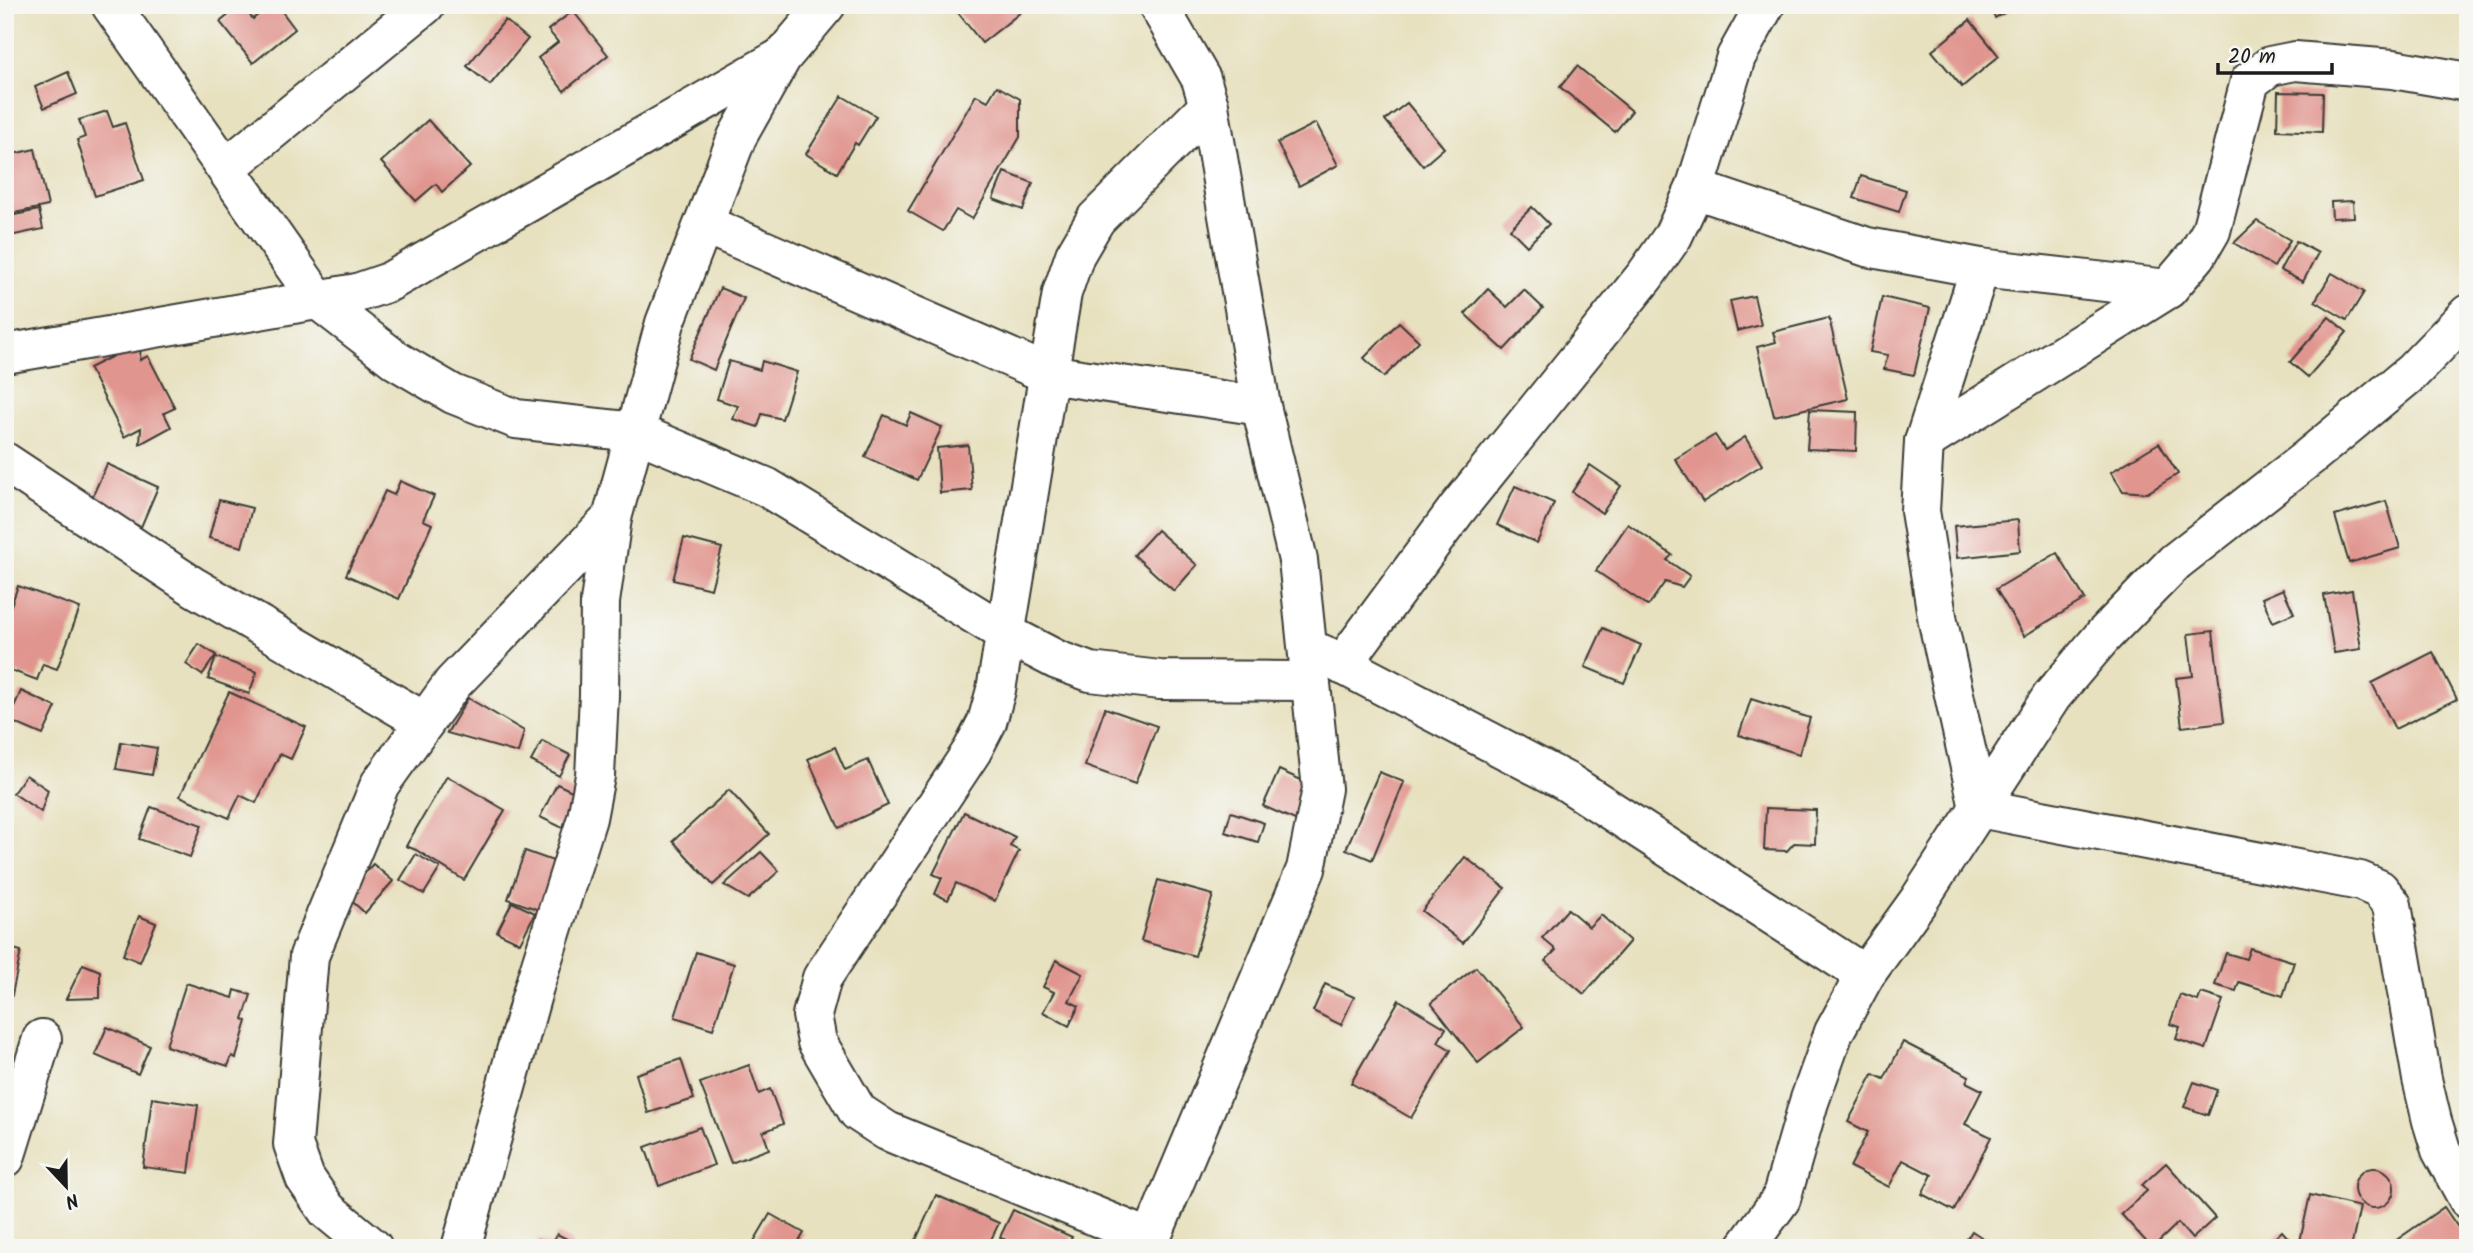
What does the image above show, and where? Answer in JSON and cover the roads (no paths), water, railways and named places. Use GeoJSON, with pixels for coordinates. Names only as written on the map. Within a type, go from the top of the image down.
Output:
{"type":"FeatureCollection","features":[{"type":"Feature","properties":{"kind":"street"},"geometry":{"type":"LineString","coordinates":[[111,5],[318,300],[397,361],[453,394],[516,419],[635,432],[766,486],[1005,633],[1057,660],[1090,672],[1160,680],[1319,664],[1567,782],[1865,975]]}},
{"type":"Feature","properties":{"kind":"street"},"geometry":{"type":"LineString","coordinates":[[226,168],[425,5]]}},
{"type":"Feature","properties":{"kind":"street"},"geometry":{"type":"LineString","coordinates":[[461,1248],[534,988],[592,796],[599,695],[600,602],[612,518],[665,323],[737,137],[782,57],[826,5]]}},
{"type":"Feature","properties":{"kind":"street"},"geometry":{"type":"LineString","coordinates":[[1158,5],[1201,79],[1209,106],[1261,406],[1298,560],[1319,664],[1322,789],[1306,869],[1149,1243],[887,1131],[858,1112],[817,1042],[813,1015],[822,978],[972,751],[987,722],[996,690],[1062,293],[1075,255],[1096,219],[1209,106]]}},
{"type":"Feature","properties":{"kind":"street"},"geometry":{"type":"LineString","coordinates":[[1319,664],[1458,509],[1645,276],[1673,236],[1695,189],[1736,57],[1758,9]]}},
{"type":"Feature","properties":{"kind":"street"},"geometry":{"type":"LineString","coordinates":[[5,354],[357,293],[389,282],[782,57]]}},
{"type":"Feature","properties":{"kind":"street"},"geometry":{"type":"LineString","coordinates":[[1924,442],[2168,289],[2197,255],[2211,231],[2250,81],[2270,66],[2295,61],[2393,69],[2468,82]]}},
{"type":"Feature","properties":{"kind":"street"},"geometry":{"type":"LineString","coordinates":[[1695,189],[1867,247],[1980,268],[2168,289]]}},
{"type":"Feature","properties":{"kind":"street"},"geometry":{"type":"LineString","coordinates":[[704,224],[1048,374],[1261,406]]}},
{"type":"Feature","properties":{"kind":"street"},"geometry":{"type":"LineString","coordinates":[[1979,808],[1938,622],[1920,510],[1924,442],[1980,268]]}},
{"type":"Feature","properties":{"kind":"street"},"geometry":{"type":"LineString","coordinates":[[1745,1248],[1781,1199],[1809,1102],[1834,1032],[1865,975],[1919,900],[2052,696],[2103,636],[2175,562],[2412,372],[2468,314]]}},
{"type":"Feature","properties":{"kind":"street"},"geometry":{"type":"LineString","coordinates":[[5,462],[194,587],[425,722]]}},
{"type":"Feature","properties":{"kind":"street"},"geometry":{"type":"LineString","coordinates":[[373,1248],[327,1210],[305,1178],[293,1144],[309,956],[380,785],[453,683],[612,518]]}},
{"type":"Feature","properties":{"kind":"street"},"geometry":{"type":"LineString","coordinates":[[1979,808],[2360,881],[2379,889],[2392,905],[2422,1079],[2432,1121],[2441,1150],[2468,1199]]}},
{"type":"Feature","properties":{"kind":"street"},"geometry":{"type":"LineString","coordinates":[[5,1158],[42,1039]]}}]}
